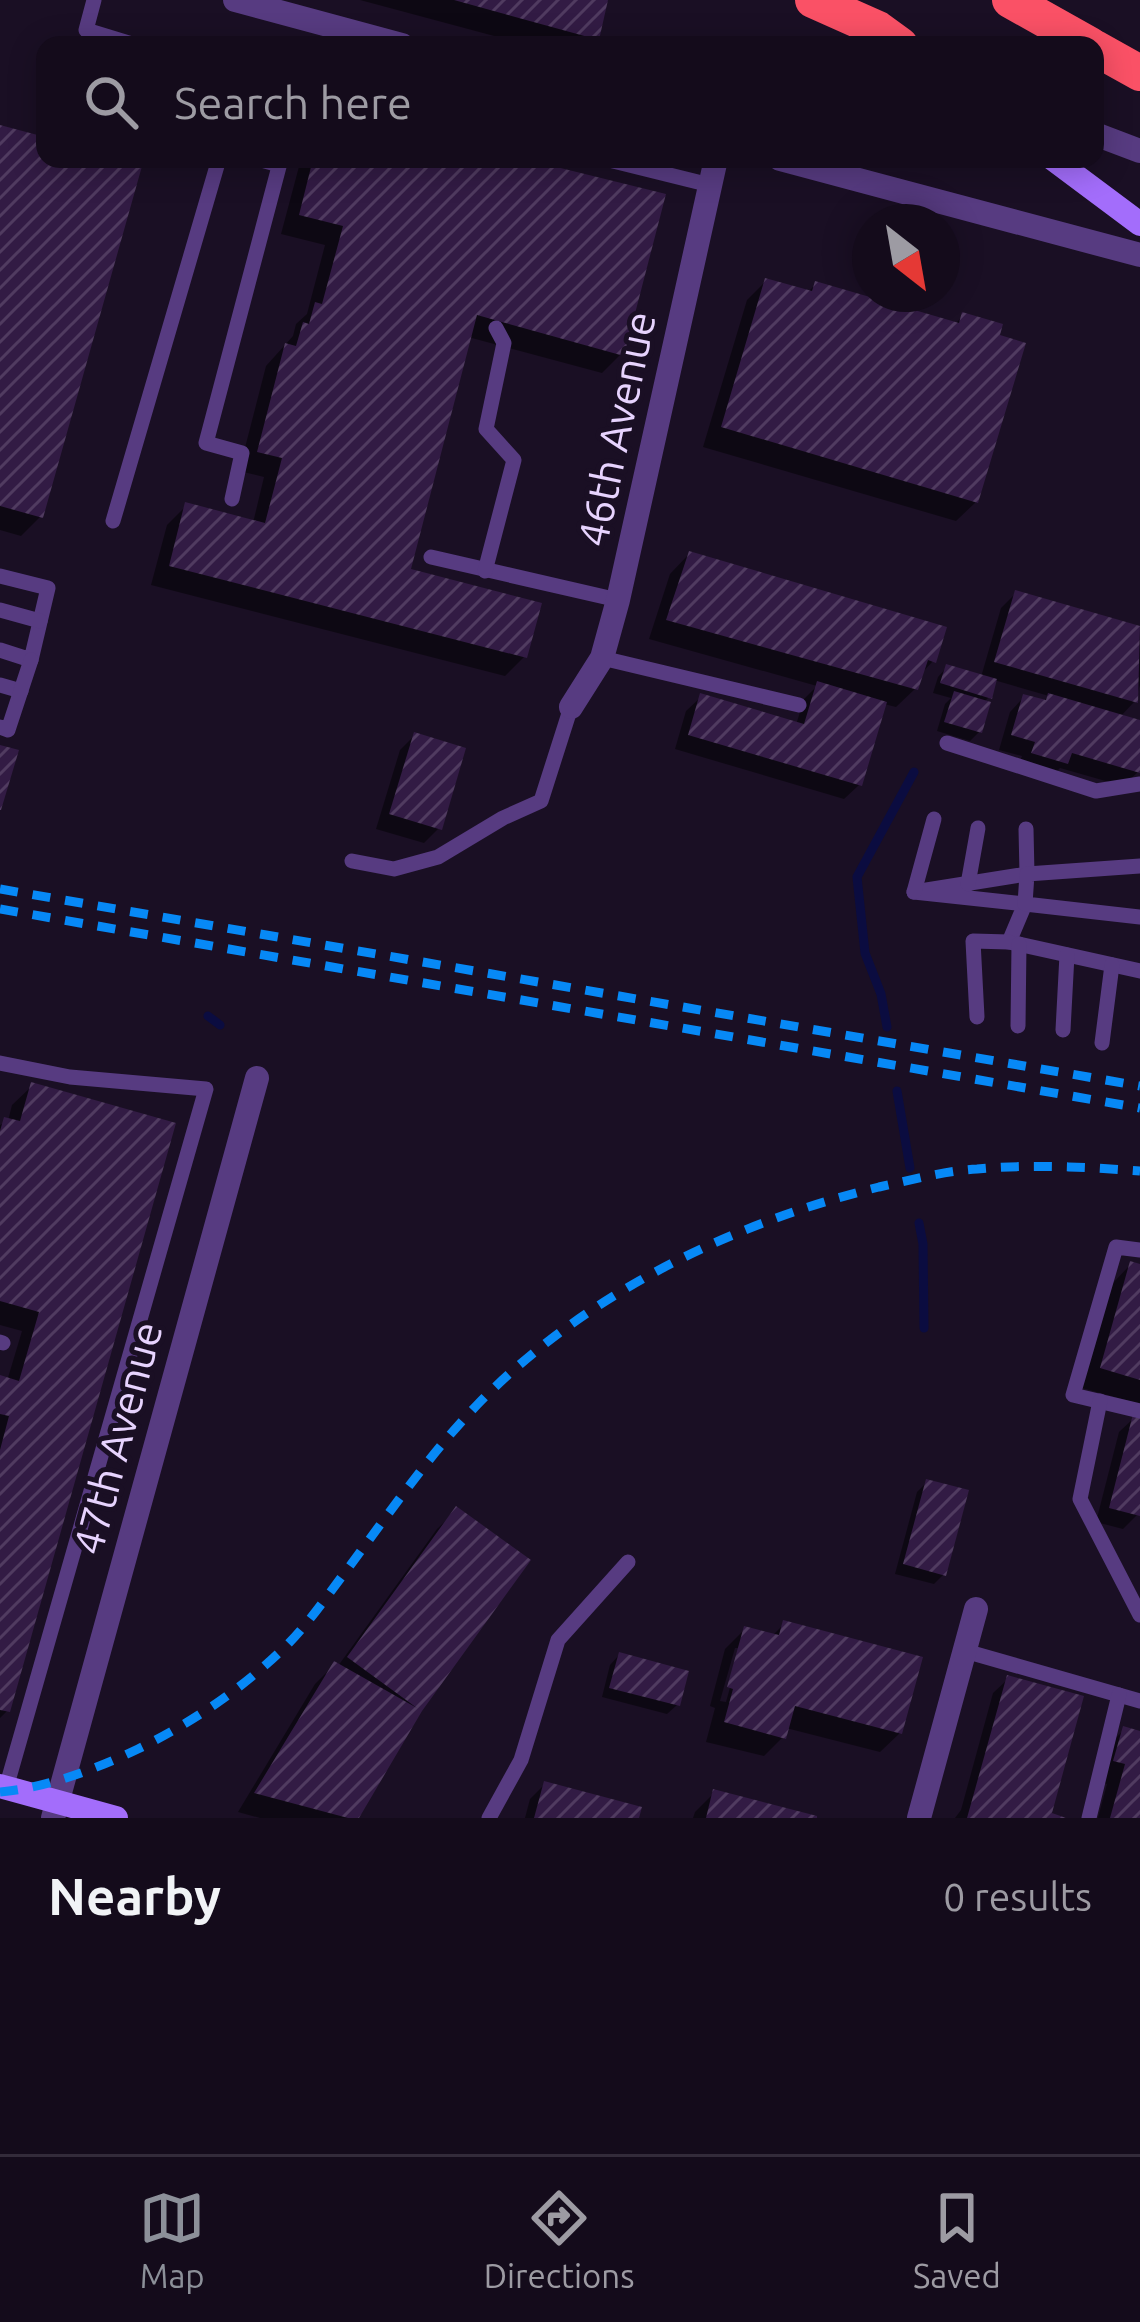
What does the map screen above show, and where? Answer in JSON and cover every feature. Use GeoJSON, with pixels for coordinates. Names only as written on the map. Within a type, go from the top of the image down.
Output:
{"type":"FeatureCollection","features":[{"type":"Feature","properties":{"kind":"highway"},"geometry":{"type":"LineString","coordinates":[[813,0],[852,36]]}},
{"type":"Feature","properties":{"kind":"highway"},"geometry":{"type":"LineString","coordinates":[[813,0],[888,36]]}},
{"type":"Feature","properties":{"kind":"highway"},"geometry":{"type":"LineString","coordinates":[[1012,1],[1075,36]]}},
{"type":"Feature","properties":{"kind":"highway"},"geometry":{"type":"LineString","coordinates":[[1104,52],[1140,73]]}},
{"type":"Feature","properties":{"kind":"main road"},"geometry":{"type":"LineString","coordinates":[[1065,168],[1140,224]]}},
{"type":"Feature","properties":{"kind":"main road"},"geometry":{"type":"LineString","coordinates":[[3,1787],[55,1810],[116,1818]]}},
{"type":"Feature","properties":{"kind":"street"},"geometry":{"type":"LineString","coordinates":[[235,0],[368,36]]}},
{"type":"Feature","properties":{"kind":"street"},"geometry":{"type":"LineString","coordinates":[[1104,137],[1140,151]]}},
{"type":"Feature","properties":{"kind":"street","name":"46th Avenue"},"geometry":{"type":"LineString","coordinates":[[571,707],[602,658],[618,600],[714,168]]}},
{"type":"Feature","properties":{"kind":"street"},"geometry":{"type":"LineString","coordinates":[[814,168],[1140,255]]}},
{"type":"Feature","properties":{"kind":"street","name":"47th Avenue"},"geometry":{"type":"LineString","coordinates":[[55,1810],[256,1078]]}},
{"type":"Feature","properties":{"kind":"street"},"geometry":{"type":"LineString","coordinates":[[919,1818],[976,1610]]}},
{"type":"Feature","properties":{"kind":"lane"},"geometry":{"type":"LineString","coordinates":[[94,0],[86,30],[106,36]]}},
{"type":"Feature","properties":{"kind":"lane"},"geometry":{"type":"LineString","coordinates":[[113,521],[216,168]]}},
{"type":"Feature","properties":{"kind":"lane"},"geometry":{"type":"LineString","coordinates":[[232,499],[242,453],[206,442],[278,168]]}},
{"type":"Feature","properties":{"kind":"lane"},"geometry":{"type":"LineString","coordinates":[[641,168],[710,185]]}},
{"type":"Feature","properties":{"kind":"lane"},"geometry":{"type":"LineString","coordinates":[[485,571],[514,460],[486,429],[504,343],[496,328]]}},
{"type":"Feature","properties":{"kind":"lane"},"geometry":{"type":"LineString","coordinates":[[431,557],[618,600]]}},
{"type":"Feature","properties":{"kind":"lane"},"geometry":{"type":"LineString","coordinates":[[0,576],[49,588],[8,730],[0,727]]}},
{"type":"Feature","properties":{"kind":"lane"},"geometry":{"type":"LineString","coordinates":[[0,610],[40,622]]}},
{"type":"Feature","properties":{"kind":"lane"},"geometry":{"type":"LineString","coordinates":[[0,650],[31,660]]}},
{"type":"Feature","properties":{"kind":"lane"},"geometry":{"type":"LineString","coordinates":[[602,658],[799,705]]}},
{"type":"Feature","properties":{"kind":"lane"},"geometry":{"type":"LineString","coordinates":[[0,685],[21,691]]}},
{"type":"Feature","properties":{"kind":"lane"},"geometry":{"type":"LineString","coordinates":[[352,861],[394,869],[438,857],[502,818],[541,801],[571,707]]}},
{"type":"Feature","properties":{"kind":"lane"},"geometry":{"type":"LineString","coordinates":[[946,743],[1096,791],[1140,784]]}},
{"type":"Feature","properties":{"kind":"lane"},"geometry":{"type":"LineString","coordinates":[[914,892],[934,819]]}},
{"type":"Feature","properties":{"kind":"lane"},"geometry":{"type":"LineString","coordinates":[[968,884],[978,828]]}},
{"type":"Feature","properties":{"kind":"lane"},"geometry":{"type":"LineString","coordinates":[[1018,1026],[1014,943],[1025,904],[1026,830]]}},
{"type":"Feature","properties":{"kind":"lane"},"geometry":{"type":"LineString","coordinates":[[914,892],[1027,874],[1140,866]]}},
{"type":"Feature","properties":{"kind":"lane"},"geometry":{"type":"LineString","coordinates":[[914,892],[1140,917]]}},
{"type":"Feature","properties":{"kind":"lane"},"geometry":{"type":"LineString","coordinates":[[977,1017],[973,941],[1014,943],[1140,971]]}},
{"type":"Feature","properties":{"kind":"lane"},"geometry":{"type":"LineString","coordinates":[[1063,1030],[1067,955]]}},
{"type":"Feature","properties":{"kind":"lane"},"geometry":{"type":"LineString","coordinates":[[1102,1042],[1112,965]]}},
{"type":"Feature","properties":{"kind":"lane"},"geometry":{"type":"LineString","coordinates":[[0,1063],[70,1077],[206,1089],[3,1787]]}},
{"type":"Feature","properties":{"kind":"lane"},"geometry":{"type":"LineString","coordinates":[[1140,1250],[1116,1247],[1072,1395],[1140,1411]]}},
{"type":"Feature","properties":{"kind":"lane"},"geometry":{"type":"LineString","coordinates":[[1100,1401],[1080,1499],[1140,1615]]}},
{"type":"Feature","properties":{"kind":"lane"},"geometry":{"type":"LineString","coordinates":[[489,1818],[521,1760],[558,1640],[628,1562]]}},
{"type":"Feature","properties":{"kind":"lane"},"geometry":{"type":"LineString","coordinates":[[964,1651],[1140,1701]]}},
{"type":"Feature","properties":{"kind":"lane"},"geometry":{"type":"LineString","coordinates":[[1089,1818],[1119,1695]]}},
{"type":"Feature","properties":{"kind":"building"},"geometry":{"type":"Polygon","coordinates":[[[454,0],[608,0],[600,36],[584,36],[454,0]]]}},
{"type":"Feature","properties":{"kind":"building"},"geometry":{"type":"Polygon","coordinates":[[[0,125],[36,135],[36,168],[141,168],[43,518],[0,506],[0,125]]]}},
{"type":"Feature","properties":{"kind":"building"},"geometry":{"type":"Polygon","coordinates":[[[311,168],[561,168],[666,194],[624,356],[477,315],[411,569],[542,603],[527,658],[169,566],[185,502],[265,523],[282,458],[257,452],[285,343],[296,346],[315,302],[322,304],[343,226],[299,215],[311,168]]]}},
{"type":"Feature","properties":{"kind":"building"},"geometry":{"type":"Polygon","coordinates":[[[765,278],[812,291],[815,281],[852,292],[852,312],[921,312],[959,323],[962,312],[1003,324],[1000,335],[1026,343],[978,503],[721,427],[765,278]]]}},
{"type":"Feature","properties":{"kind":"building"},"geometry":{"type":"Polygon","coordinates":[[[689,551],[947,627],[936,663],[928,660],[918,690],[666,620],[689,551]]]}},
{"type":"Feature","properties":{"kind":"building"},"geometry":{"type":"Polygon","coordinates":[[[1015,590],[1140,626],[1138,703],[994,662],[1015,590]]]}},
{"type":"Feature","properties":{"kind":"building"},"geometry":{"type":"Polygon","coordinates":[[[946,664],[997,679],[992,699],[940,683],[946,664]]]}},
{"type":"Feature","properties":{"kind":"building"},"geometry":{"type":"Polygon","coordinates":[[[817,681],[887,702],[862,786],[688,735],[700,693],[804,724],[817,681]]]}},
{"type":"Feature","properties":{"kind":"building"},"geometry":{"type":"Polygon","coordinates":[[[954,691],[991,702],[982,733],[944,722],[954,691]]]}},
{"type":"Feature","properties":{"kind":"building"},"geometry":{"type":"Polygon","coordinates":[[[1048,693],[1140,720],[1140,773],[1072,753],[1068,764],[1031,753],[1035,742],[1011,735],[1023,694],[1046,700],[1048,693]]]}},
{"type":"Feature","properties":{"kind":"building"},"geometry":{"type":"Polygon","coordinates":[[[414,732],[466,748],[442,830],[389,814],[414,732]]]}},
{"type":"Feature","properties":{"kind":"building"},"geometry":{"type":"Polygon","coordinates":[[[0,745],[19,750],[1,810],[0,810],[0,745]]]}},
{"type":"Feature","properties":{"kind":"building"},"geometry":{"type":"Polygon","coordinates":[[[31,1082],[176,1123],[10,1712],[0,1710],[0,1450],[9,1416],[0,1414],[0,1375],[19,1381],[39,1312],[0,1301],[0,1131],[4,1117],[20,1121],[31,1082]]]}},
{"type":"Feature","properties":{"kind":"building"},"geometry":{"type":"Polygon","coordinates":[[[1130,1261],[1140,1264],[1140,1380],[1100,1368],[1130,1261]]]}},
{"type":"Feature","properties":{"kind":"building"},"geometry":{"type":"Polygon","coordinates":[[[1133,1414],[1140,1416],[1140,1516],[1109,1508],[1133,1414]]]}},
{"type":"Feature","properties":{"kind":"building"},"geometry":{"type":"Polygon","coordinates":[[[926,1479],[969,1490],[946,1576],[903,1564],[926,1479]]]}},
{"type":"Feature","properties":{"kind":"building"},"geometry":{"type":"Polygon","coordinates":[[[456,1506],[531,1560],[422,1711],[359,1818],[254,1793],[334,1661],[417,1708],[347,1657],[456,1506]]]}},
{"type":"Feature","properties":{"kind":"building"},"geometry":{"type":"Polygon","coordinates":[[[783,1620],[923,1657],[902,1734],[795,1706],[786,1739],[724,1722],[733,1689],[727,1687],[744,1626],[779,1635],[783,1620]]]}},
{"type":"Feature","properties":{"kind":"building"},"geometry":{"type":"Polygon","coordinates":[[[619,1652],[689,1671],[680,1706],[609,1688],[619,1652]]]}},
{"type":"Feature","properties":{"kind":"building"},"geometry":{"type":"Polygon","coordinates":[[[1007,1675],[1084,1696],[1052,1813],[1066,1818],[967,1818],[1007,1675]]]}},
{"type":"Feature","properties":{"kind":"building"},"geometry":{"type":"Polygon","coordinates":[[[1123,1726],[1140,1731],[1140,1818],[1110,1818],[1125,1764],[1113,1761],[1123,1726]]]}},
{"type":"Feature","properties":{"kind":"building"},"geometry":{"type":"Polygon","coordinates":[[[544,1781],[642,1807],[639,1818],[534,1818],[544,1781]]]}},
{"type":"Feature","properties":{"kind":"building"},"geometry":{"type":"Polygon","coordinates":[[[713,1789],[817,1816],[817,1818],[706,1818],[713,1789]]]}},
{"type":"Feature","properties":{"kind":"waterway"},"geometry":{"type":"LineString","coordinates":[[887,1027],[881,994],[865,953],[857,877],[914,772]]}},
{"type":"Feature","properties":{"kind":"waterway"},"geometry":{"type":"LineString","coordinates":[[208,1016],[220,1025]]}},
{"type":"Feature","properties":{"kind":"waterway"},"geometry":{"type":"LineString","coordinates":[[897,1091],[910,1168]]}},
{"type":"Feature","properties":{"kind":"waterway"},"geometry":{"type":"LineString","coordinates":[[919,1223],[924,1328]]}},
{"type":"Feature","properties":{"kind":"railway"},"geometry":{"type":"LineString","coordinates":[[0,889],[1140,1086]]}},
{"type":"Feature","properties":{"kind":"railway"},"geometry":{"type":"LineString","coordinates":[[0,909],[1140,1108]]}},
{"type":"Feature","properties":{"kind":"railway"},"geometry":{"type":"LineString","coordinates":[[0,1792],[53,1782],[122,1756],[197,1716],[252,1676],[309,1621],[424,1467],[477,1405],[564,1329],[663,1268],[769,1221],[928,1176],[1018,1167],[1140,1171]]}}]}
